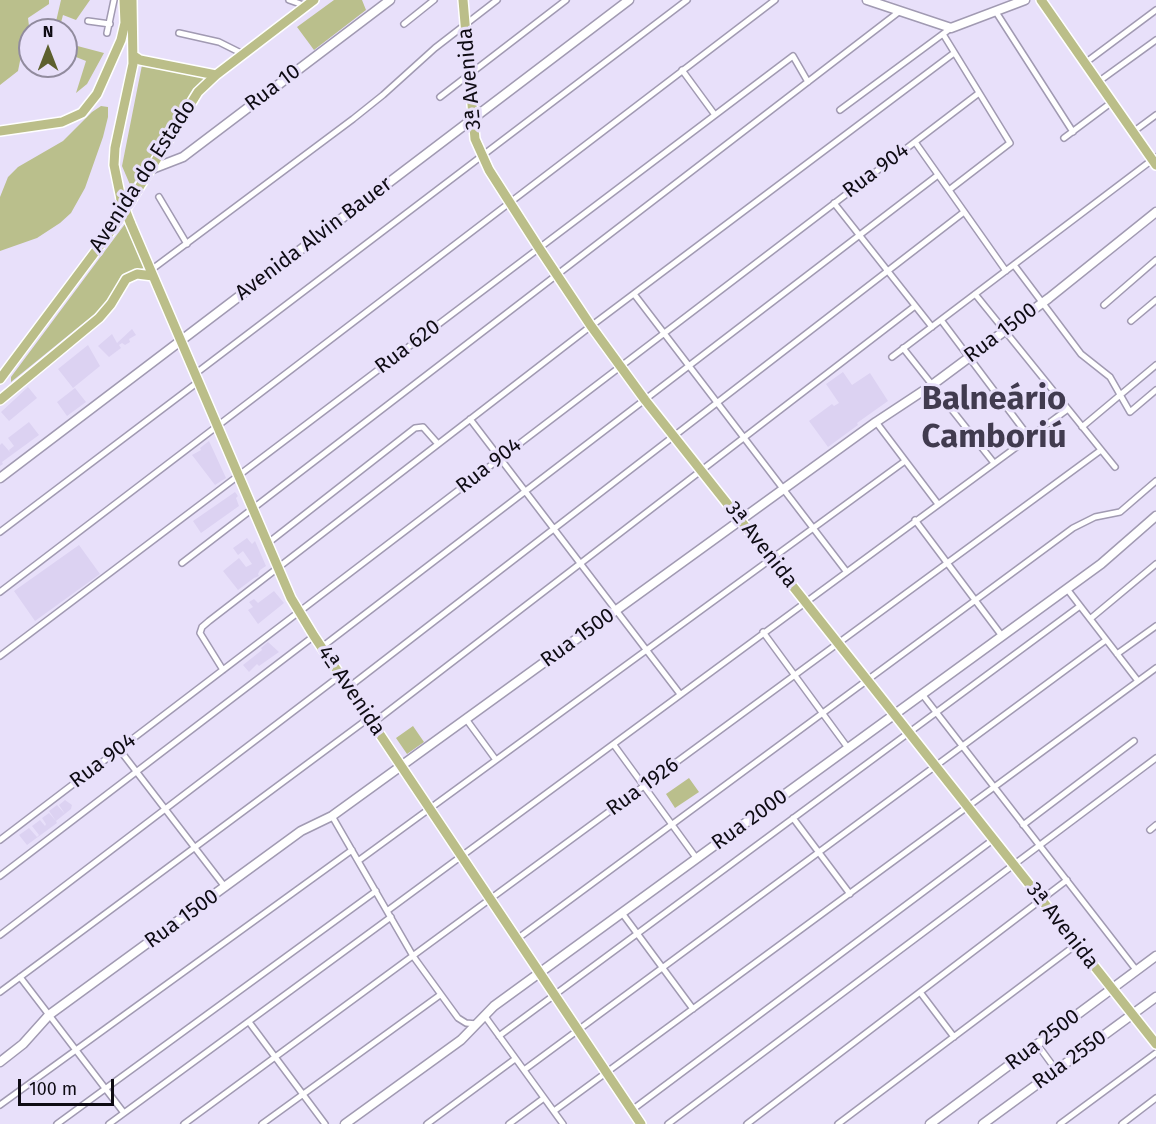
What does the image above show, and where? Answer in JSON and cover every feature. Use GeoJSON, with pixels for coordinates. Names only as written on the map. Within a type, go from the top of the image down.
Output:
{"type":"FeatureCollection","features":[{"type":"Feature","properties":{"kind":"main road"},"geometry":{"type":"LineString","coordinates":[[0,131],[62,122],[82,113],[97,94],[121,40],[124,0]]}},
{"type":"Feature","properties":{"kind":"main road","name":"4ª Avenida"},"geometry":{"type":"LineString","coordinates":[[132,0],[134,56],[115,148],[115,178],[130,222],[277,569],[314,636],[641,1124]]}},
{"type":"Feature","properties":{"kind":"main road","name":"Rua 10"},"geometry":{"type":"LineString","coordinates":[[152,169],[172,163],[183,156],[390,0]]}},
{"type":"Feature","properties":{"kind":"main road","name":"3ª Avenida"},"geometry":{"type":"LineString","coordinates":[[463,0],[475,139],[482,157],[539,248],[591,326],[645,400],[1156,1044]]}},
{"type":"Feature","properties":{"kind":"main road","name":"Avenida Alvin Bauer"},"geometry":{"type":"LineString","coordinates":[[0,478],[629,0]]}},
{"type":"Feature","properties":{"kind":"main road"},"geometry":{"type":"LineString","coordinates":[[867,0],[951,28],[1025,0]]}},
{"type":"Feature","properties":{"kind":"main road"},"geometry":{"type":"LineString","coordinates":[[1041,0],[1155,161]]}},
{"type":"Feature","properties":{"kind":"main road","name":"Avenida do Estado"},"geometry":{"type":"LineString","coordinates":[[0,379],[109,235],[198,92],[216,75],[310,3]]}},
{"type":"Feature","properties":{"kind":"main road"},"geometry":{"type":"LineString","coordinates":[[134,56],[140,60],[216,75]]}},
{"type":"Feature","properties":{"kind":"main road","name":"Rua 1500"},"geometry":{"type":"LineString","coordinates":[[0,1062],[23,1044],[49,1015],[302,831],[332,816],[876,422],[932,385],[1043,302],[1156,212]]}},
{"type":"Feature","properties":{"kind":"main road"},"geometry":{"type":"LineString","coordinates":[[0,400],[99,318],[111,304],[126,279],[137,274],[152,273]]}},
{"type":"Feature","properties":{"kind":"main road"},"geometry":{"type":"LineString","coordinates":[[0,366],[14,359]]}},
{"type":"Feature","properties":{"kind":"main road"},"geometry":{"type":"LineString","coordinates":[[0,390],[11,391]]}},
{"type":"Feature","properties":{"kind":"main road","name":"Rua 2000"},"geometry":{"type":"LineString","coordinates":[[345,1124],[461,1040],[494,1006],[1101,564],[1156,516]]}},
{"type":"Feature","properties":{"kind":"main road","name":"Rua 2500"},"geometry":{"type":"LineString","coordinates":[[930,1124],[1156,956]]}},
{"type":"Feature","properties":{"kind":"main road","name":"Rua 2550"},"geometry":{"type":"LineString","coordinates":[[983,1124],[1156,997]]}},
{"type":"Feature","properties":{"kind":"street"},"geometry":{"type":"LineString","coordinates":[[107,33],[114,0]]}},
{"type":"Feature","properties":{"kind":"street"},"geometry":{"type":"LineString","coordinates":[[289,0],[310,3]]}},
{"type":"Feature","properties":{"kind":"street"},"geometry":{"type":"LineString","coordinates":[[404,24],[434,0]]}},
{"type":"Feature","properties":{"kind":"street"},"geometry":{"type":"LineString","coordinates":[[152,273],[187,243],[383,95],[435,48],[496,0]]}},
{"type":"Feature","properties":{"kind":"street"},"geometry":{"type":"LineString","coordinates":[[440,97],[566,0]]}},
{"type":"Feature","properties":{"kind":"street"},"geometry":{"type":"LineString","coordinates":[[0,532],[687,0]]}},
{"type":"Feature","properties":{"kind":"street"},"geometry":{"type":"LineString","coordinates":[[0,592],[775,0]]}},
{"type":"Feature","properties":{"kind":"street"},"geometry":{"type":"LineString","coordinates":[[1085,63],[1156,10]]}},
{"type":"Feature","properties":{"kind":"street"},"geometry":{"type":"LineString","coordinates":[[182,563],[900,11]]}},
{"type":"Feature","properties":{"kind":"street"},"geometry":{"type":"LineString","coordinates":[[996,12],[1073,132]]}},
{"type":"Feature","properties":{"kind":"street"},"geometry":{"type":"LineString","coordinates":[[88,21],[110,24]]}},
{"type":"Feature","properties":{"kind":"street"},"geometry":{"type":"LineString","coordinates":[[840,110],[951,28]]}},
{"type":"Feature","properties":{"kind":"street"},"geometry":{"type":"LineString","coordinates":[[179,33],[219,42],[243,54]]}},
{"type":"Feature","properties":{"kind":"street"},"geometry":{"type":"LineString","coordinates":[[943,34],[1010,143],[949,190]]}},
{"type":"Feature","properties":{"kind":"street"},"geometry":{"type":"LineString","coordinates":[[1098,81],[1156,40]]}},
{"type":"Feature","properties":{"kind":"street"},"geometry":{"type":"LineString","coordinates":[[223,670],[202,639],[200,633],[202,627],[591,326],[954,53]]}},
{"type":"Feature","properties":{"kind":"street","name":"Rua 620"},"geometry":{"type":"LineString","coordinates":[[0,656],[793,56],[808,82]]}},
{"type":"Feature","properties":{"kind":"street"},"geometry":{"type":"LineString","coordinates":[[682,70],[715,115]]}},
{"type":"Feature","properties":{"kind":"street","name":"Rua 904"},"geometry":{"type":"LineString","coordinates":[[0,840],[979,93]]}},
{"type":"Feature","properties":{"kind":"street"},"geometry":{"type":"LineString","coordinates":[[1064,138],[1112,102]]}},
{"type":"Feature","properties":{"kind":"street"},"geometry":{"type":"LineString","coordinates":[[1133,132],[1156,115]]}},
{"type":"Feature","properties":{"kind":"street"},"geometry":{"type":"LineString","coordinates":[[915,142],[1006,271]]}},
{"type":"Feature","properties":{"kind":"street"},"geometry":{"type":"LineString","coordinates":[[892,357],[1155,161]]}},
{"type":"Feature","properties":{"kind":"street"},"geometry":{"type":"LineString","coordinates":[[322,647],[938,175]]}},
{"type":"Feature","properties":{"kind":"street"},"geometry":{"type":"LineString","coordinates":[[159,197],[187,243]]}},
{"type":"Feature","properties":{"kind":"street"},"geometry":{"type":"LineString","coordinates":[[834,203],[932,327]]}},
{"type":"Feature","properties":{"kind":"street"},"geometry":{"type":"LineString","coordinates":[[349,687],[964,212]]}},
{"type":"Feature","properties":{"kind":"street"},"geometry":{"type":"LineString","coordinates":[[1104,304],[1156,260]]}},
{"type":"Feature","properties":{"kind":"street"},"geometry":{"type":"LineString","coordinates":[[1014,264],[1081,354],[1110,378],[1130,412],[1156,390]]}},
{"type":"Feature","properties":{"kind":"street"},"geometry":{"type":"LineString","coordinates":[[634,294],[846,571]]}},
{"type":"Feature","properties":{"kind":"street"},"geometry":{"type":"LineString","coordinates":[[975,294],[1115,467]]}},
{"type":"Feature","properties":{"kind":"street"},"geometry":{"type":"LineString","coordinates":[[1131,321],[1156,300]]}},
{"type":"Feature","properties":{"kind":"street"},"geometry":{"type":"LineString","coordinates":[[0,992],[195,847],[371,721],[580,564],[915,306]]}},
{"type":"Feature","properties":{"kind":"street"},"geometry":{"type":"LineString","coordinates":[[941,320],[1029,437]]}},
{"type":"Feature","properties":{"kind":"street"},"geometry":{"type":"LineString","coordinates":[[903,348],[994,463]]}},
{"type":"Feature","properties":{"kind":"street"},"geometry":{"type":"LineString","coordinates":[[1082,427],[1156,364]]}},
{"type":"Feature","properties":{"kind":"street"},"geometry":{"type":"LineString","coordinates":[[387,911],[1068,409]]}},
{"type":"Feature","properties":{"kind":"street"},"geometry":{"type":"LineString","coordinates":[[470,419],[680,694]]}},
{"type":"Feature","properties":{"kind":"street"},"geometry":{"type":"LineString","coordinates":[[876,422],[938,504]]}},
{"type":"Feature","properties":{"kind":"street"},"geometry":{"type":"LineString","coordinates":[[266,544],[415,428],[423,427],[438,444]]}},
{"type":"Feature","properties":{"kind":"street","name":"Rua 1926"},"geometry":{"type":"LineString","coordinates":[[184,1124],[1101,450]]}},
{"type":"Feature","properties":{"kind":"street"},"geometry":{"type":"LineString","coordinates":[[358,861],[905,461]]}},
{"type":"Feature","properties":{"kind":"street"},"geometry":{"type":"LineString","coordinates":[[517,939],[1073,528],[1095,517],[1120,512],[1156,481]]}},
{"type":"Feature","properties":{"kind":"street"},"geometry":{"type":"LineString","coordinates":[[915,520],[1002,636]]}},
{"type":"Feature","properties":{"kind":"street"},"geometry":{"type":"LineString","coordinates":[[1090,619],[1156,564]]}},
{"type":"Feature","properties":{"kind":"street"},"geometry":{"type":"LineString","coordinates":[[1067,589],[1138,681]]}},
{"type":"Feature","properties":{"kind":"street"},"geometry":{"type":"LineString","coordinates":[[499,1036],[1080,606]]}},
{"type":"Feature","properties":{"kind":"street"},"geometry":{"type":"LineString","coordinates":[[1117,654],[1156,626]]}},
{"type":"Feature","properties":{"kind":"street"},"geometry":{"type":"LineString","coordinates":[[763,632],[848,748]]}},
{"type":"Feature","properties":{"kind":"street"},"geometry":{"type":"LineString","coordinates":[[0,876],[314,636]]}},
{"type":"Feature","properties":{"kind":"street"},"geometry":{"type":"LineString","coordinates":[[524,1070],[1106,640]]}},
{"type":"Feature","properties":{"kind":"street"},"geometry":{"type":"LineString","coordinates":[[554,1111],[1156,668]]}},
{"type":"Feature","properties":{"kind":"street"},"geometry":{"type":"LineString","coordinates":[[0,935],[341,675]]}},
{"type":"Feature","properties":{"kind":"street"},"geometry":{"type":"LineString","coordinates":[[922,694],[1137,970]]}},
{"type":"Feature","properties":{"kind":"street"},"geometry":{"type":"LineString","coordinates":[[466,718],[496,760]]}},
{"type":"Feature","properties":{"kind":"street"},"geometry":{"type":"LineString","coordinates":[[1023,825],[1134,741]]}},
{"type":"Feature","properties":{"kind":"street"},"geometry":{"type":"LineString","coordinates":[[614,745],[697,859]]}},
{"type":"Feature","properties":{"kind":"street"},"geometry":{"type":"LineString","coordinates":[[119,749],[225,887]]}},
{"type":"Feature","properties":{"kind":"street"},"geometry":{"type":"LineString","coordinates":[[668,1124],[1156,758]]}},
{"type":"Feature","properties":{"kind":"street"},"geometry":{"type":"LineString","coordinates":[[332,816],[413,956],[440,995],[458,1018],[466,1023],[477,1024]]}},
{"type":"Feature","properties":{"kind":"street"},"geometry":{"type":"LineString","coordinates":[[793,819],[850,894]]}},
{"type":"Feature","properties":{"kind":"street"},"geometry":{"type":"LineString","coordinates":[[1150,830],[1156,825]]}},
{"type":"Feature","properties":{"kind":"street"},"geometry":{"type":"LineString","coordinates":[[632,1110],[994,839]]}},
{"type":"Feature","properties":{"kind":"street"},"geometry":{"type":"LineString","coordinates":[[0,1105],[352,850]]}},
{"type":"Feature","properties":{"kind":"street"},"geometry":{"type":"LineString","coordinates":[[747,1124],[1067,880]]}},
{"type":"Feature","properties":{"kind":"street"},"geometry":{"type":"LineString","coordinates":[[57,1124],[376,891]]}},
{"type":"Feature","properties":{"kind":"street"},"geometry":{"type":"LineString","coordinates":[[622,913],[693,1009]]}},
{"type":"Feature","properties":{"kind":"street"},"geometry":{"type":"LineString","coordinates":[[110,1124],[391,917]]}},
{"type":"Feature","properties":{"kind":"street"},"geometry":{"type":"LineString","coordinates":[[838,1124],[1077,944]]}},
{"type":"Feature","properties":{"kind":"street"},"geometry":{"type":"LineString","coordinates":[[20,977],[124,1113]]}},
{"type":"Feature","properties":{"kind":"street"},"geometry":{"type":"LineString","coordinates":[[920,992],[954,1037]]}},
{"type":"Feature","properties":{"kind":"street"},"geometry":{"type":"LineString","coordinates":[[262,1124],[440,995]]}},
{"type":"Feature","properties":{"kind":"street"},"geometry":{"type":"LineString","coordinates":[[484,1016],[563,1124]]}},
{"type":"Feature","properties":{"kind":"street"},"geometry":{"type":"LineString","coordinates":[[249,1022],[325,1124]]}},
{"type":"Feature","properties":{"kind":"street"},"geometry":{"type":"LineString","coordinates":[[1037,1044],[1056,1070]]}},
{"type":"Feature","properties":{"kind":"street"},"geometry":{"type":"LineString","coordinates":[[1060,1124],[1156,1053]]}},
{"type":"Feature","properties":{"kind":"street"},"geometry":{"type":"LineString","coordinates":[[427,1124],[516,1059]]}},
{"type":"Feature","properties":{"kind":"street"},"geometry":{"type":"LineString","coordinates":[[509,1124],[544,1098]]}},
{"type":"Feature","properties":{"kind":"street"},"geometry":{"type":"LineString","coordinates":[[1122,1124],[1156,1098]]}},
{"type":"Feature","properties":{"kind":"shaded area"},"geometry":{"type":"Polygon","coordinates":[[[132,329],[136,335],[125,345],[122,343],[119,345],[121,348],[109,357],[98,346],[112,334],[117,343],[132,329]]]}},
{"type":"Feature","properties":{"kind":"shaded area"},"geometry":{"type":"Polygon","coordinates":[[[88,345],[100,366],[73,388],[58,369],[88,345]]]}},
{"type":"Feature","properties":{"kind":"shaded area"},"geometry":{"type":"Polygon","coordinates":[[[843,372],[852,385],[870,373],[888,401],[828,447],[809,421],[832,404],[834,406],[839,403],[826,384],[843,372]]]}},
{"type":"Feature","properties":{"kind":"shaded area"},"geometry":{"type":"Polygon","coordinates":[[[28,387],[37,398],[9,421],[1,412],[28,387]]]}},
{"type":"Feature","properties":{"kind":"shaded area"},"geometry":{"type":"Polygon","coordinates":[[[75,388],[86,402],[67,416],[57,402],[75,388]]]}},
{"type":"Feature","properties":{"kind":"shaded area"},"geometry":{"type":"Polygon","coordinates":[[[29,422],[39,435],[2,462],[0,466],[0,445],[2,443],[10,452],[9,450],[14,446],[8,438],[29,422]]]}},
{"type":"Feature","properties":{"kind":"shaded area"},"geometry":{"type":"Polygon","coordinates":[[[209,441],[226,478],[215,485],[192,455],[201,450],[200,448],[209,441]]]}},
{"type":"Feature","properties":{"kind":"shaded area"},"geometry":{"type":"Polygon","coordinates":[[[235,492],[239,506],[201,533],[193,521],[235,492]]]}},
{"type":"Feature","properties":{"kind":"shaded area"},"geometry":{"type":"Polygon","coordinates":[[[247,538],[252,544],[255,541],[266,566],[260,570],[259,576],[238,590],[223,571],[239,558],[246,567],[252,564],[243,551],[238,555],[233,548],[247,538]]]}},
{"type":"Feature","properties":{"kind":"shaded area"},"geometry":{"type":"Polygon","coordinates":[[[79,545],[100,574],[35,621],[14,591],[79,545]]]}},
{"type":"Feature","properties":{"kind":"shaded area"},"geometry":{"type":"Polygon","coordinates":[[[274,591],[284,603],[258,624],[248,610],[253,607],[249,602],[254,599],[258,603],[274,591]]]}},
{"type":"Feature","properties":{"kind":"shaded area"},"geometry":{"type":"Polygon","coordinates":[[[268,642],[279,652],[259,666],[257,664],[249,672],[243,665],[262,650],[261,648],[268,642]]]}},
{"type":"Feature","properties":{"kind":"shaded area"},"geometry":{"type":"Polygon","coordinates":[[[65,800],[72,805],[65,814],[59,805],[65,800]]]}},
{"type":"Feature","properties":{"kind":"shaded area"},"geometry":{"type":"Polygon","coordinates":[[[57,805],[65,814],[56,821],[49,811],[57,805]]]}},
{"type":"Feature","properties":{"kind":"shaded area"},"geometry":{"type":"Polygon","coordinates":[[[49,813],[57,823],[27,845],[19,835],[29,828],[37,837],[39,835],[32,826],[40,820],[45,826],[42,818],[49,813]]]}},
{"type":"Feature","properties":{"kind":"green space"},"geometry":{"type":"Polygon","coordinates":[[[0,0],[49,0],[49,4],[28,18],[18,18],[18,71],[0,85],[0,0]]]}},
{"type":"Feature","properties":{"kind":"green space"},"geometry":{"type":"Polygon","coordinates":[[[61,0],[90,0],[77,18],[63,15],[62,18],[57,18],[61,0]]]}},
{"type":"Feature","properties":{"kind":"green space"},"geometry":{"type":"Polygon","coordinates":[[[334,0],[362,0],[366,10],[314,50],[297,27],[334,0]]]}},
{"type":"Feature","properties":{"kind":"green space"},"geometry":{"type":"Polygon","coordinates":[[[78,46],[104,53],[87,84],[76,93],[86,61],[78,58],[78,46]]]}},
{"type":"Feature","properties":{"kind":"green space"},"geometry":{"type":"Polygon","coordinates":[[[142,65],[206,76],[131,187],[122,166],[142,65]]]}},
{"type":"Feature","properties":{"kind":"green space"},"geometry":{"type":"Polygon","coordinates":[[[101,106],[108,107],[103,137],[85,188],[71,213],[37,238],[0,251],[0,197],[8,177],[18,167],[63,141],[101,106]]]}},
{"type":"Feature","properties":{"kind":"green space"},"geometry":{"type":"Polygon","coordinates":[[[125,224],[144,268],[121,276],[110,298],[97,312],[11,382],[11,377],[125,224]]]}},
{"type":"Feature","properties":{"kind":"green space"},"geometry":{"type":"Polygon","coordinates":[[[413,726],[424,742],[407,754],[396,738],[413,726]]]}},
{"type":"Feature","properties":{"kind":"green space"},"geometry":{"type":"Polygon","coordinates":[[[689,778],[699,792],[675,808],[666,794],[689,778]]]}},
{"type":"Feature","properties":{"kind":"district","name":"Balneário Camboriú"},"geometry":{"type":"Point","coordinates":[994,419]}}]}
